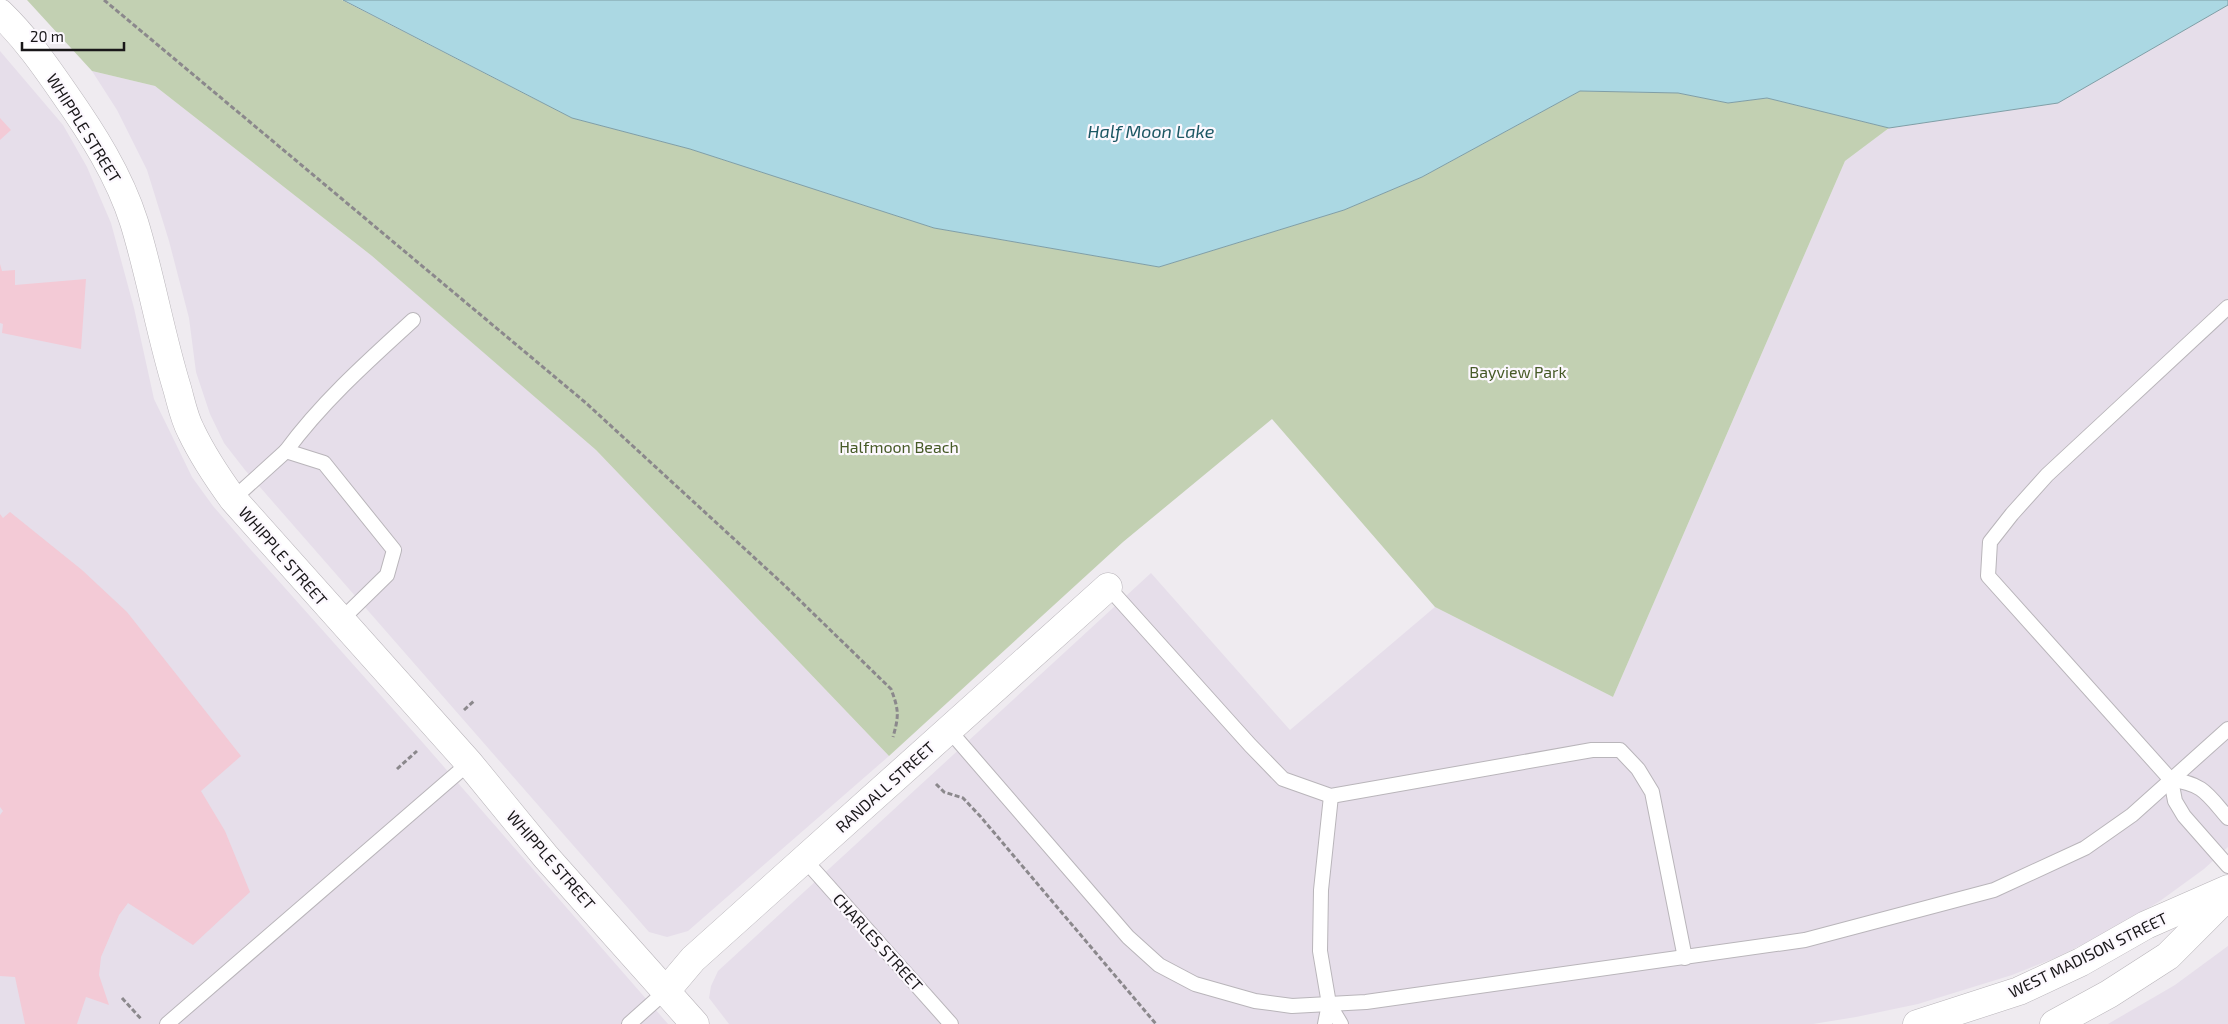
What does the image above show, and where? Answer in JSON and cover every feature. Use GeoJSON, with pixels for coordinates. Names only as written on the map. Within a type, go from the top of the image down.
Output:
{"type":"FeatureCollection","features":[{"type":"Feature","properties":{"kind":"street","name":"WHIPPLE STREET"},"geometry":{"type":"LineString","coordinates":[[0,13],[42,60],[110,164],[134,224],[170,368],[190,430],[232,499],[469,763],[546,857],[695,1024]]}},
{"type":"Feature","properties":{"kind":"street","name":"RANDALL STREET"},"geometry":{"type":"LineString","coordinates":[[666,991],[693,959],[1108,587]]}},
{"type":"Feature","properties":{"kind":"street","name":"WEST MADISON STREET"},"geometry":{"type":"LineString","coordinates":[[1917,1024],[2018,991],[2081,962],[2146,925],[2228,888]]}},
{"type":"Feature","properties":{"kind":"street","name":"WEST MADISON STREET"},"geometry":{"type":"LineString","coordinates":[[2054,1024],[2109,994],[2168,956],[2228,896]]}},
{"type":"Feature","properties":{"kind":"lane"},"geometry":{"type":"LineString","coordinates":[[2228,307],[2047,475],[2012,514],[1990,542],[1988,576],[2171,780],[2175,801],[2184,816],[2228,866]]}},
{"type":"Feature","properties":{"kind":"lane"},"geometry":{"type":"LineString","coordinates":[[232,499],[286,451],[306,424],[329,399],[413,320]]}},
{"type":"Feature","properties":{"kind":"lane"},"geometry":{"type":"LineString","coordinates":[[286,451],[324,464],[394,550],[387,575],[340,621]]}},
{"type":"Feature","properties":{"kind":"lane"},"geometry":{"type":"LineString","coordinates":[[1108,587],[1283,779],[1331,796],[1592,750],[1620,750],[1638,769],[1652,792],[1685,958]]}},
{"type":"Feature","properties":{"kind":"lane"},"geometry":{"type":"LineString","coordinates":[[949,730],[1128,937],[1159,965],[1196,984],[1254,1001],[1292,1006],[1366,1002],[1805,940],[1994,890],[2085,848],[2132,815],[2228,729]]}},
{"type":"Feature","properties":{"kind":"lane"},"geometry":{"type":"LineString","coordinates":[[167,1024],[469,763]]}},
{"type":"Feature","properties":{"kind":"lane"},"geometry":{"type":"LineString","coordinates":[[2171,780],[2196,785],[2204,791],[2228,818]]}},
{"type":"Feature","properties":{"kind":"lane"},"geometry":{"type":"LineString","coordinates":[[1325,1024],[1329,1004],[1320,952],[1322,890],[1331,796]]}},
{"type":"Feature","properties":{"kind":"lane","name":"CHARLES STREET"},"geometry":{"type":"LineString","coordinates":[[805,860],[951,1024]]}},
{"type":"Feature","properties":{"kind":"lane"},"geometry":{"type":"LineString","coordinates":[[629,1024],[666,991]]}},
{"type":"Feature","properties":{"kind":"lane"},"geometry":{"type":"LineString","coordinates":[[1329,1004],[1341,1024]]}},
{"type":"Feature","properties":{"kind":"path"},"geometry":{"type":"LineString","coordinates":[[104,0],[586,403],[783,584],[891,689],[899,711],[898,724],[892,737],[896,741]]}},
{"type":"Feature","properties":{"kind":"path"},"geometry":{"type":"LineString","coordinates":[[460,713],[474,700]]}},
{"type":"Feature","properties":{"kind":"path"},"geometry":{"type":"LineString","coordinates":[[397,769],[419,749]]}},
{"type":"Feature","properties":{"kind":"path"},"geometry":{"type":"LineString","coordinates":[[934,782],[944,792],[963,798],[980,816],[1156,1024]]}},
{"type":"Feature","properties":{"kind":"path"},"geometry":{"type":"LineString","coordinates":[[122,998],[146,1024]]}},
{"type":"Feature","properties":{"kind":"shaded area"},"geometry":{"type":"Polygon","coordinates":[[[2228,5],[2228,847],[2204,869],[2160,901],[2110,931],[2055,958],[2012,975],[1918,1004],[1813,1024],[729,1024],[709,998],[711,986],[718,971],[1151,573],[1290,730],[1435,607],[1613,697],[1845,161],[1889,128],[2058,103],[2228,5]]]}},
{"type":"Feature","properties":{"kind":"shaded area"},"geometry":{"type":"Polygon","coordinates":[[[0,51],[63,125],[87,167],[111,223],[134,308],[154,399],[192,477],[213,506],[251,550],[424,744],[668,1024],[0,1024],[0,51]]]}},
{"type":"Feature","properties":{"kind":"shaded area"},"geometry":{"type":"Polygon","coordinates":[[[92,71],[155,86],[372,256],[596,450],[889,756],[688,931],[667,937],[649,932],[245,470],[224,443],[210,414],[196,372],[189,318],[169,241],[147,170],[117,110],[92,71]]]}},
{"type":"Feature","properties":{"kind":"shaded area"},"geometry":{"type":"Polygon","coordinates":[[[2228,946],[2228,1024],[2108,1024],[2175,985],[2228,946]]]}},
{"type":"Feature","properties":{"kind":"green space"},"geometry":{"type":"Polygon","coordinates":[[[27,0],[342,0],[572,118],[690,149],[934,228],[1159,267],[1344,210],[1422,177],[1580,91],[1678,93],[1728,103],[1767,98],[1889,128],[1845,161],[1613,697],[1435,607],[1272,419],[1123,542],[889,756],[596,450],[372,256],[155,86],[92,71],[27,0]]]}},
{"type":"Feature","properties":{"kind":"water","name":"Half Moon Lake"},"geometry":{"type":"Polygon","coordinates":[[[343,0],[2228,0],[2228,5],[2058,103],[1889,128],[1767,98],[1728,103],[1678,93],[1580,91],[1422,177],[1344,210],[1159,267],[934,228],[690,149],[572,118],[343,0]]]}},
{"type":"Feature","properties":{"kind":"building"},"geometry":{"type":"Polygon","coordinates":[[[0,118],[11,130],[0,140],[0,118]]]}},
{"type":"Feature","properties":{"kind":"building"},"geometry":{"type":"Polygon","coordinates":[[[0,264],[2,271],[15,270],[15,285],[86,279],[81,349],[2,333],[3,324],[0,323],[0,264]]]}},
{"type":"Feature","properties":{"kind":"building"},"geometry":{"type":"Polygon","coordinates":[[[10,512],[82,570],[127,612],[241,756],[201,791],[225,831],[250,892],[193,945],[128,903],[119,915],[101,957],[99,975],[109,1005],[86,997],[77,1024],[25,1024],[15,977],[0,976],[0,815],[3,811],[0,807],[0,514],[3,518],[10,512]]]}},
{"type":"Feature","properties":{"kind":"park label","name":"Bayview Park"},"geometry":{"type":"Point","coordinates":[1518,372]}},
{"type":"Feature","properties":{"kind":"park label","name":"Halfmoon Beach"},"geometry":{"type":"Point","coordinates":[899,447]}}]}
